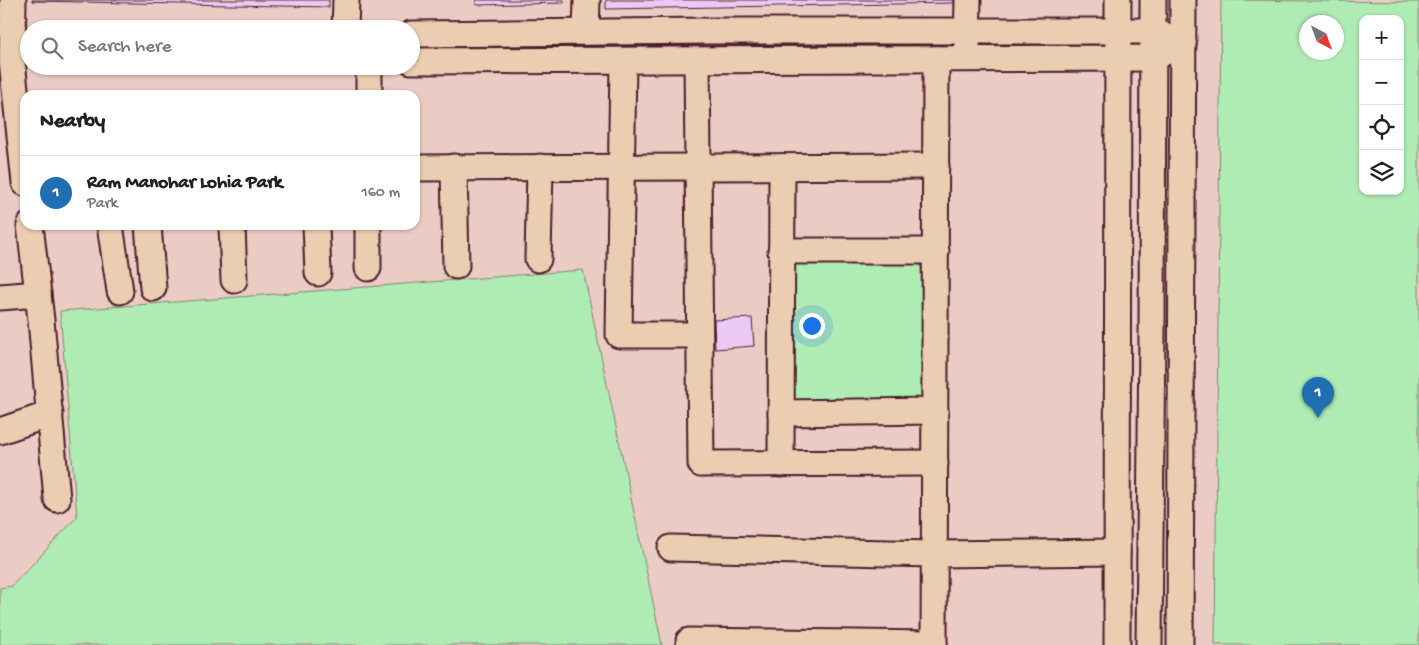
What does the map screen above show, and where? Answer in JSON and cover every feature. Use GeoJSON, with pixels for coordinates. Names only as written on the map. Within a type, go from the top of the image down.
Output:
{"type":"FeatureCollection","features":[{"type":"Feature","properties":{"kind":"street"},"geometry":{"type":"LineString","coordinates":[[13,0],[14,61],[20,128]]}},
{"type":"Feature","properties":{"kind":"street"},"geometry":{"type":"LineString","coordinates":[[345,20],[346,0]]}},
{"type":"Feature","properties":{"kind":"street"},"geometry":{"type":"LineString","coordinates":[[586,0],[586,32]]}},
{"type":"Feature","properties":{"kind":"street"},"geometry":{"type":"LineString","coordinates":[[967,59],[968,0]]}},
{"type":"Feature","properties":{"kind":"street"},"geometry":{"type":"LineString","coordinates":[[1117,645],[1118,0]]}},
{"type":"Feature","properties":{"kind":"street"},"geometry":{"type":"LineString","coordinates":[[1149,645],[1153,0]]}},
{"type":"Feature","properties":{"kind":"street"},"geometry":{"type":"LineString","coordinates":[[1180,645],[1183,0]]}},
{"type":"Feature","properties":{"kind":"street"},"geometry":{"type":"LineString","coordinates":[[420,34],[1153,31],[1183,43]]}},
{"type":"Feature","properties":{"kind":"street"},"geometry":{"type":"LineString","coordinates":[[420,61],[1118,59],[1154,58],[1183,43]]}},
{"type":"Feature","properties":{"kind":"street"},"geometry":{"type":"LineString","coordinates":[[689,641],[934,645],[936,59]]}},
{"type":"Feature","properties":{"kind":"street"},"geometry":{"type":"LineString","coordinates":[[697,60],[701,464],[935,463]]}},
{"type":"Feature","properties":{"kind":"street"},"geometry":{"type":"LineString","coordinates":[[622,61],[618,335],[699,336]]}},
{"type":"Feature","properties":{"kind":"street"},"geometry":{"type":"LineString","coordinates":[[369,75],[369,90]]}},
{"type":"Feature","properties":{"kind":"street"},"geometry":{"type":"LineString","coordinates":[[420,168],[936,166]]}},
{"type":"Feature","properties":{"kind":"street"},"geometry":{"type":"LineString","coordinates":[[538,259],[540,167]]}},
{"type":"Feature","properties":{"kind":"street"},"geometry":{"type":"LineString","coordinates":[[781,464],[782,167]]}},
{"type":"Feature","properties":{"kind":"street"},"geometry":{"type":"LineString","coordinates":[[454,168],[456,266]]}},
{"type":"Feature","properties":{"kind":"street"},"geometry":{"type":"LineString","coordinates":[[31,230],[57,499]]}},
{"type":"Feature","properties":{"kind":"street"},"geometry":{"type":"LineString","coordinates":[[111,230],[120,291]]}},
{"type":"Feature","properties":{"kind":"street"},"geometry":{"type":"LineString","coordinates":[[148,230],[152,288]]}},
{"type":"Feature","properties":{"kind":"street"},"geometry":{"type":"LineString","coordinates":[[232,230],[234,280]]}},
{"type":"Feature","properties":{"kind":"street"},"geometry":{"type":"LineString","coordinates":[[316,230],[318,272]]}},
{"type":"Feature","properties":{"kind":"street"},"geometry":{"type":"LineString","coordinates":[[368,230],[368,268]]}},
{"type":"Feature","properties":{"kind":"street"},"geometry":{"type":"LineString","coordinates":[[782,251],[936,251]]}},
{"type":"Feature","properties":{"kind":"street"},"geometry":{"type":"LineString","coordinates":[[0,297],[38,294]]}},
{"type":"Feature","properties":{"kind":"street"},"geometry":{"type":"LineString","coordinates":[[781,412],[935,411]]}},
{"type":"Feature","properties":{"kind":"street"},"geometry":{"type":"LineString","coordinates":[[0,431],[50,414]]}},
{"type":"Feature","properties":{"kind":"street"},"geometry":{"type":"LineString","coordinates":[[671,548],[934,554],[1117,552]]}},
{"type":"Feature","properties":{"kind":"green space"},"geometry":{"type":"Polygon","coordinates":[[[1221,0],[1419,2],[1419,645],[1215,645],[1221,0]]]}},
{"type":"Feature","properties":{"kind":"green space"},"geometry":{"type":"Polygon","coordinates":[[[921,260],[924,398],[794,402],[791,263],[921,260]]]}},
{"type":"Feature","properties":{"kind":"green space"},"geometry":{"type":"Polygon","coordinates":[[[583,270],[662,645],[0,645],[0,588],[12,586],[77,517],[60,311],[583,270]]]}},
{"type":"Feature","properties":{"kind":"building"},"geometry":{"type":"Polygon","coordinates":[[[329,0],[329,7],[32,1],[329,0]]]}},
{"type":"Feature","properties":{"kind":"building"},"geometry":{"type":"Polygon","coordinates":[[[476,0],[564,0],[564,3],[476,5],[476,0]]]}},
{"type":"Feature","properties":{"kind":"building"},"geometry":{"type":"Polygon","coordinates":[[[606,0],[953,0],[953,3],[606,9],[606,0]]]}},
{"type":"Feature","properties":{"kind":"building"},"geometry":{"type":"Polygon","coordinates":[[[752,318],[754,346],[715,349],[714,320],[752,318]]]}},
{"type":"Feature","properties":{"kind":"place","name":"Ram Manohar Lohia Park"},"geometry":{"type":"Point","coordinates":[1318,418]}}]}
